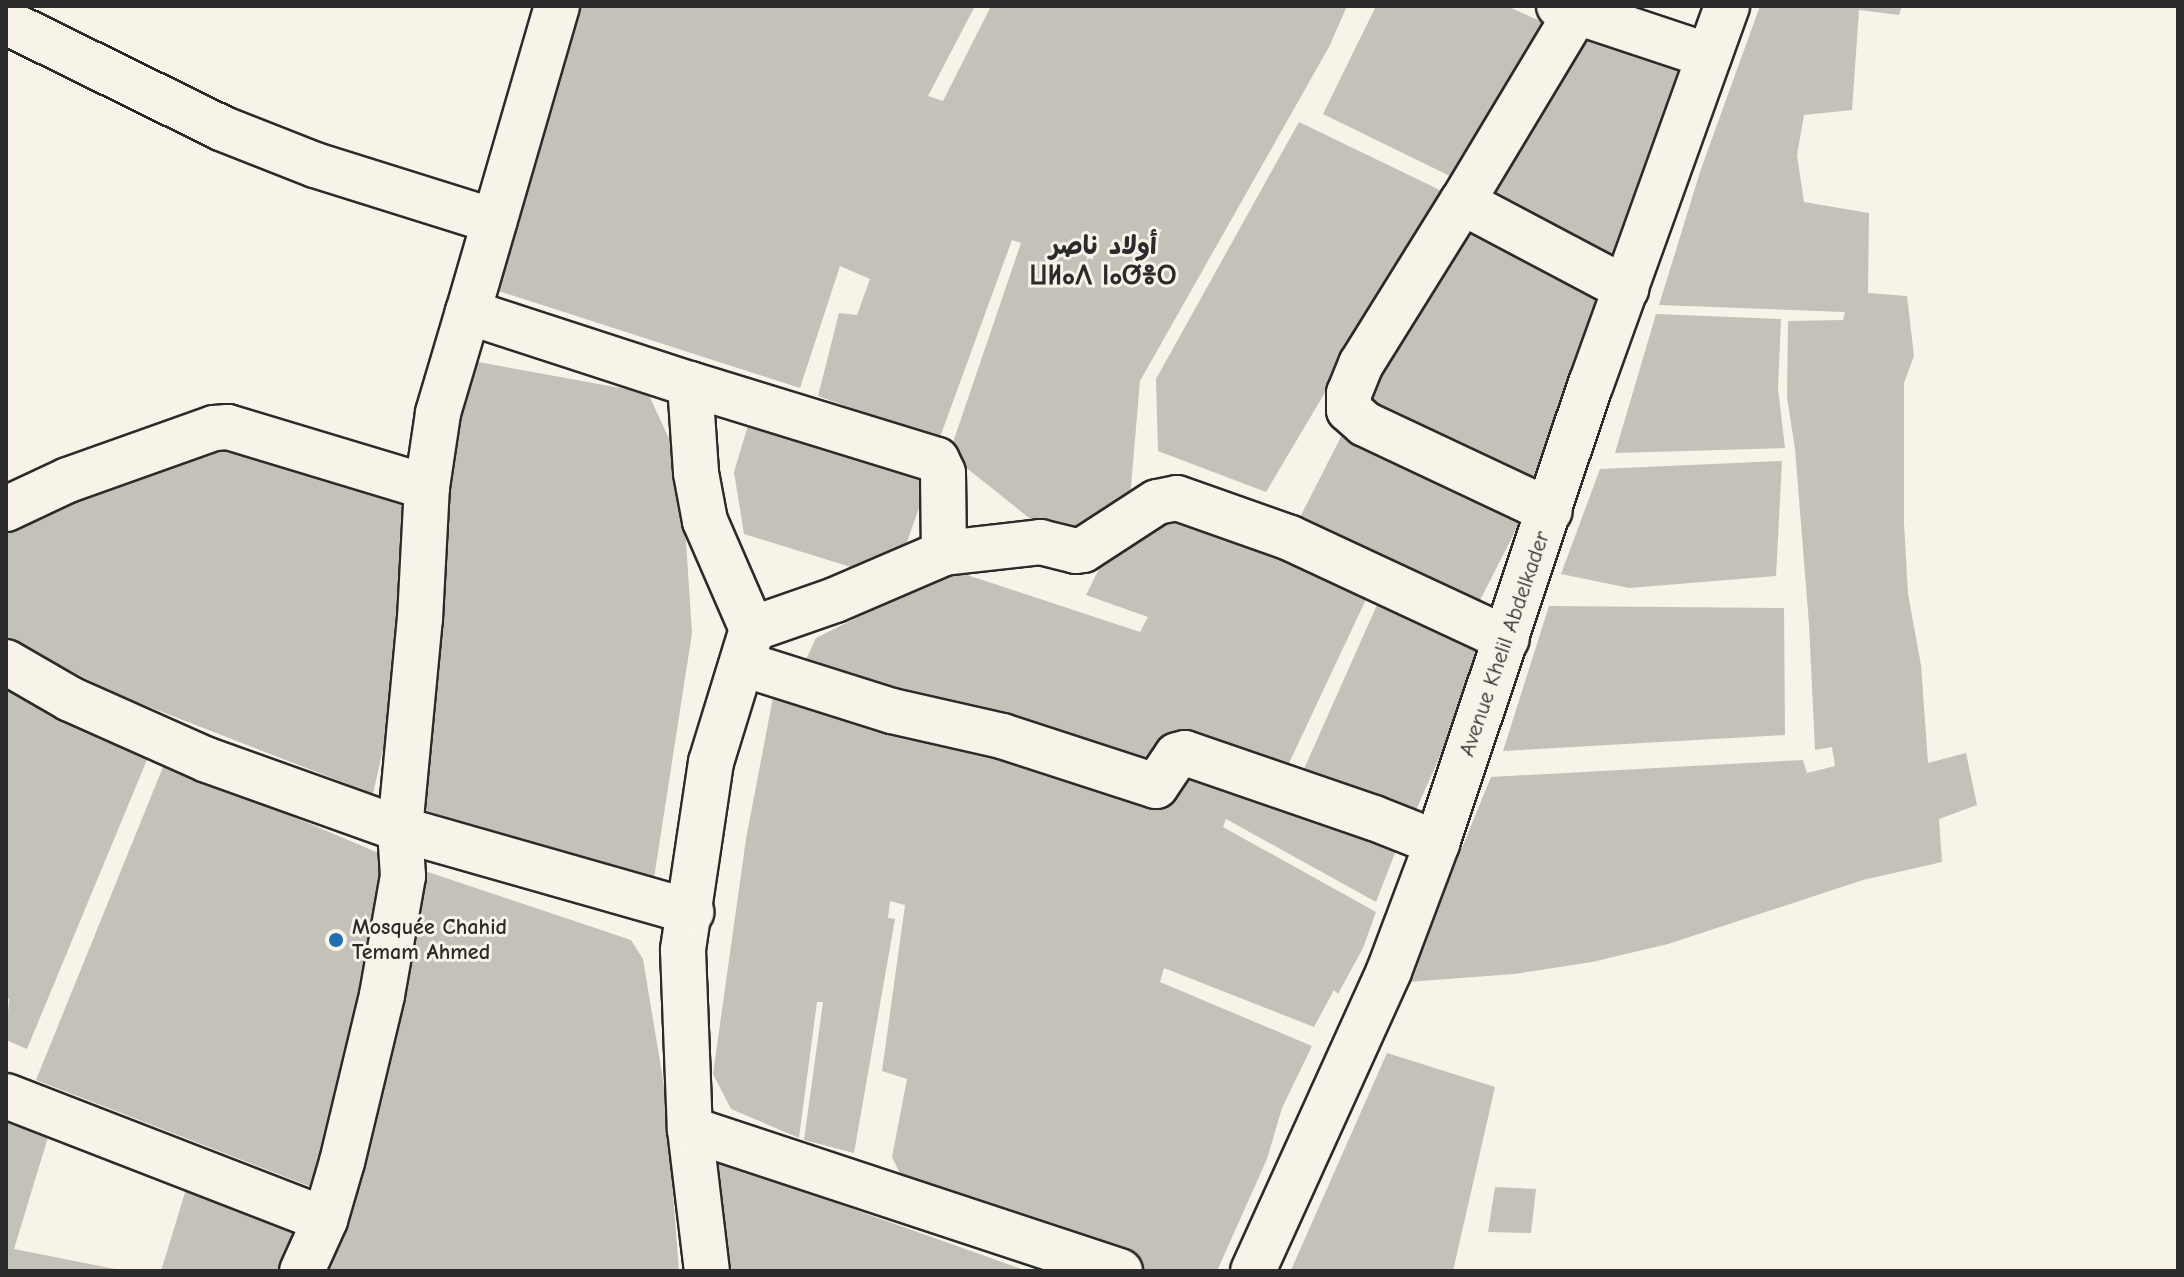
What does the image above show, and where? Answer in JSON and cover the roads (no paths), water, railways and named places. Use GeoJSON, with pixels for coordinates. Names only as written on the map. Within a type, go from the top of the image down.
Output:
{"type":"FeatureCollection","features":[{"type":"Feature","properties":{"kind":"street"},"geometry":{"type":"LineString","coordinates":[[302,1271],[325,1220],[382,995],[403,876],[400,829],[420,619],[427,487],[438,413],[557,6]]}},
{"type":"Feature","properties":{"kind":"street","name":"Avenue Khelil Abdelkader"},"geometry":{"type":"LineString","coordinates":[[1253,1271],[1389,971],[1437,843],[1626,289],[1727,6]]}},
{"type":"Feature","properties":{"kind":"street"},"geometry":{"type":"LineString","coordinates":[[1550,511],[1365,424],[1349,410],[1349,393],[1361,364],[1462,202],[1572,8],[1709,56]]}},
{"type":"Feature","properties":{"kind":"street"},"geometry":{"type":"LineString","coordinates":[[6,22],[221,128],[315,165],[494,221]]}},
{"type":"Feature","properties":{"kind":"street"},"geometry":{"type":"LineString","coordinates":[[1462,202],[1626,289]]}},
{"type":"Feature","properties":{"kind":"street"},"geometry":{"type":"LineString","coordinates":[[468,312],[937,460],[943,473],[944,553]]}},
{"type":"Feature","properties":{"kind":"street"},"geometry":{"type":"LineString","coordinates":[[690,384],[696,473],[705,521],[748,647],[711,762],[683,950],[690,1129],[707,1271]]}},
{"type":"Feature","properties":{"kind":"street"},"geometry":{"type":"LineString","coordinates":[[6,509],[68,480],[214,428],[228,427],[427,487]]}},
{"type":"Feature","properties":{"kind":"street"},"geometry":{"type":"LineString","coordinates":[[748,647],[835,600],[944,553],[1040,542],[1083,550],[1157,502],[1186,498],[1290,538],[1507,639]]}},
{"type":"Feature","properties":{"kind":"street"},"geometry":{"type":"LineString","coordinates":[[748,647],[892,711],[1002,736],[1156,786],[1177,755],[1185,753],[1437,843]]}},
{"type":"Feature","properties":{"kind":"street"},"geometry":{"type":"LineString","coordinates":[[6,662],[70,699],[207,760],[400,829],[691,912]]}},
{"type":"Feature","properties":{"kind":"street"},"geometry":{"type":"LineString","coordinates":[[6,1096],[325,1220]]}},
{"type":"Feature","properties":{"kind":"street"},"geometry":{"type":"LineString","coordinates":[[690,1129],[1120,1271]]}},
{"type":"Feature","properties":{"kind":"place","name":"Mosquée Chahid Temam Ahmed"},"geometry":{"type":"Point","coordinates":[336,940]}},
{"type":"Feature","properties":{"kind":"district","name":"أولاد ناصر ⵡⵍⴰⴷ ⵏⴰⵚⴻⵔ"},"geometry":{"type":"Point","coordinates":[1103,262]}}]}
